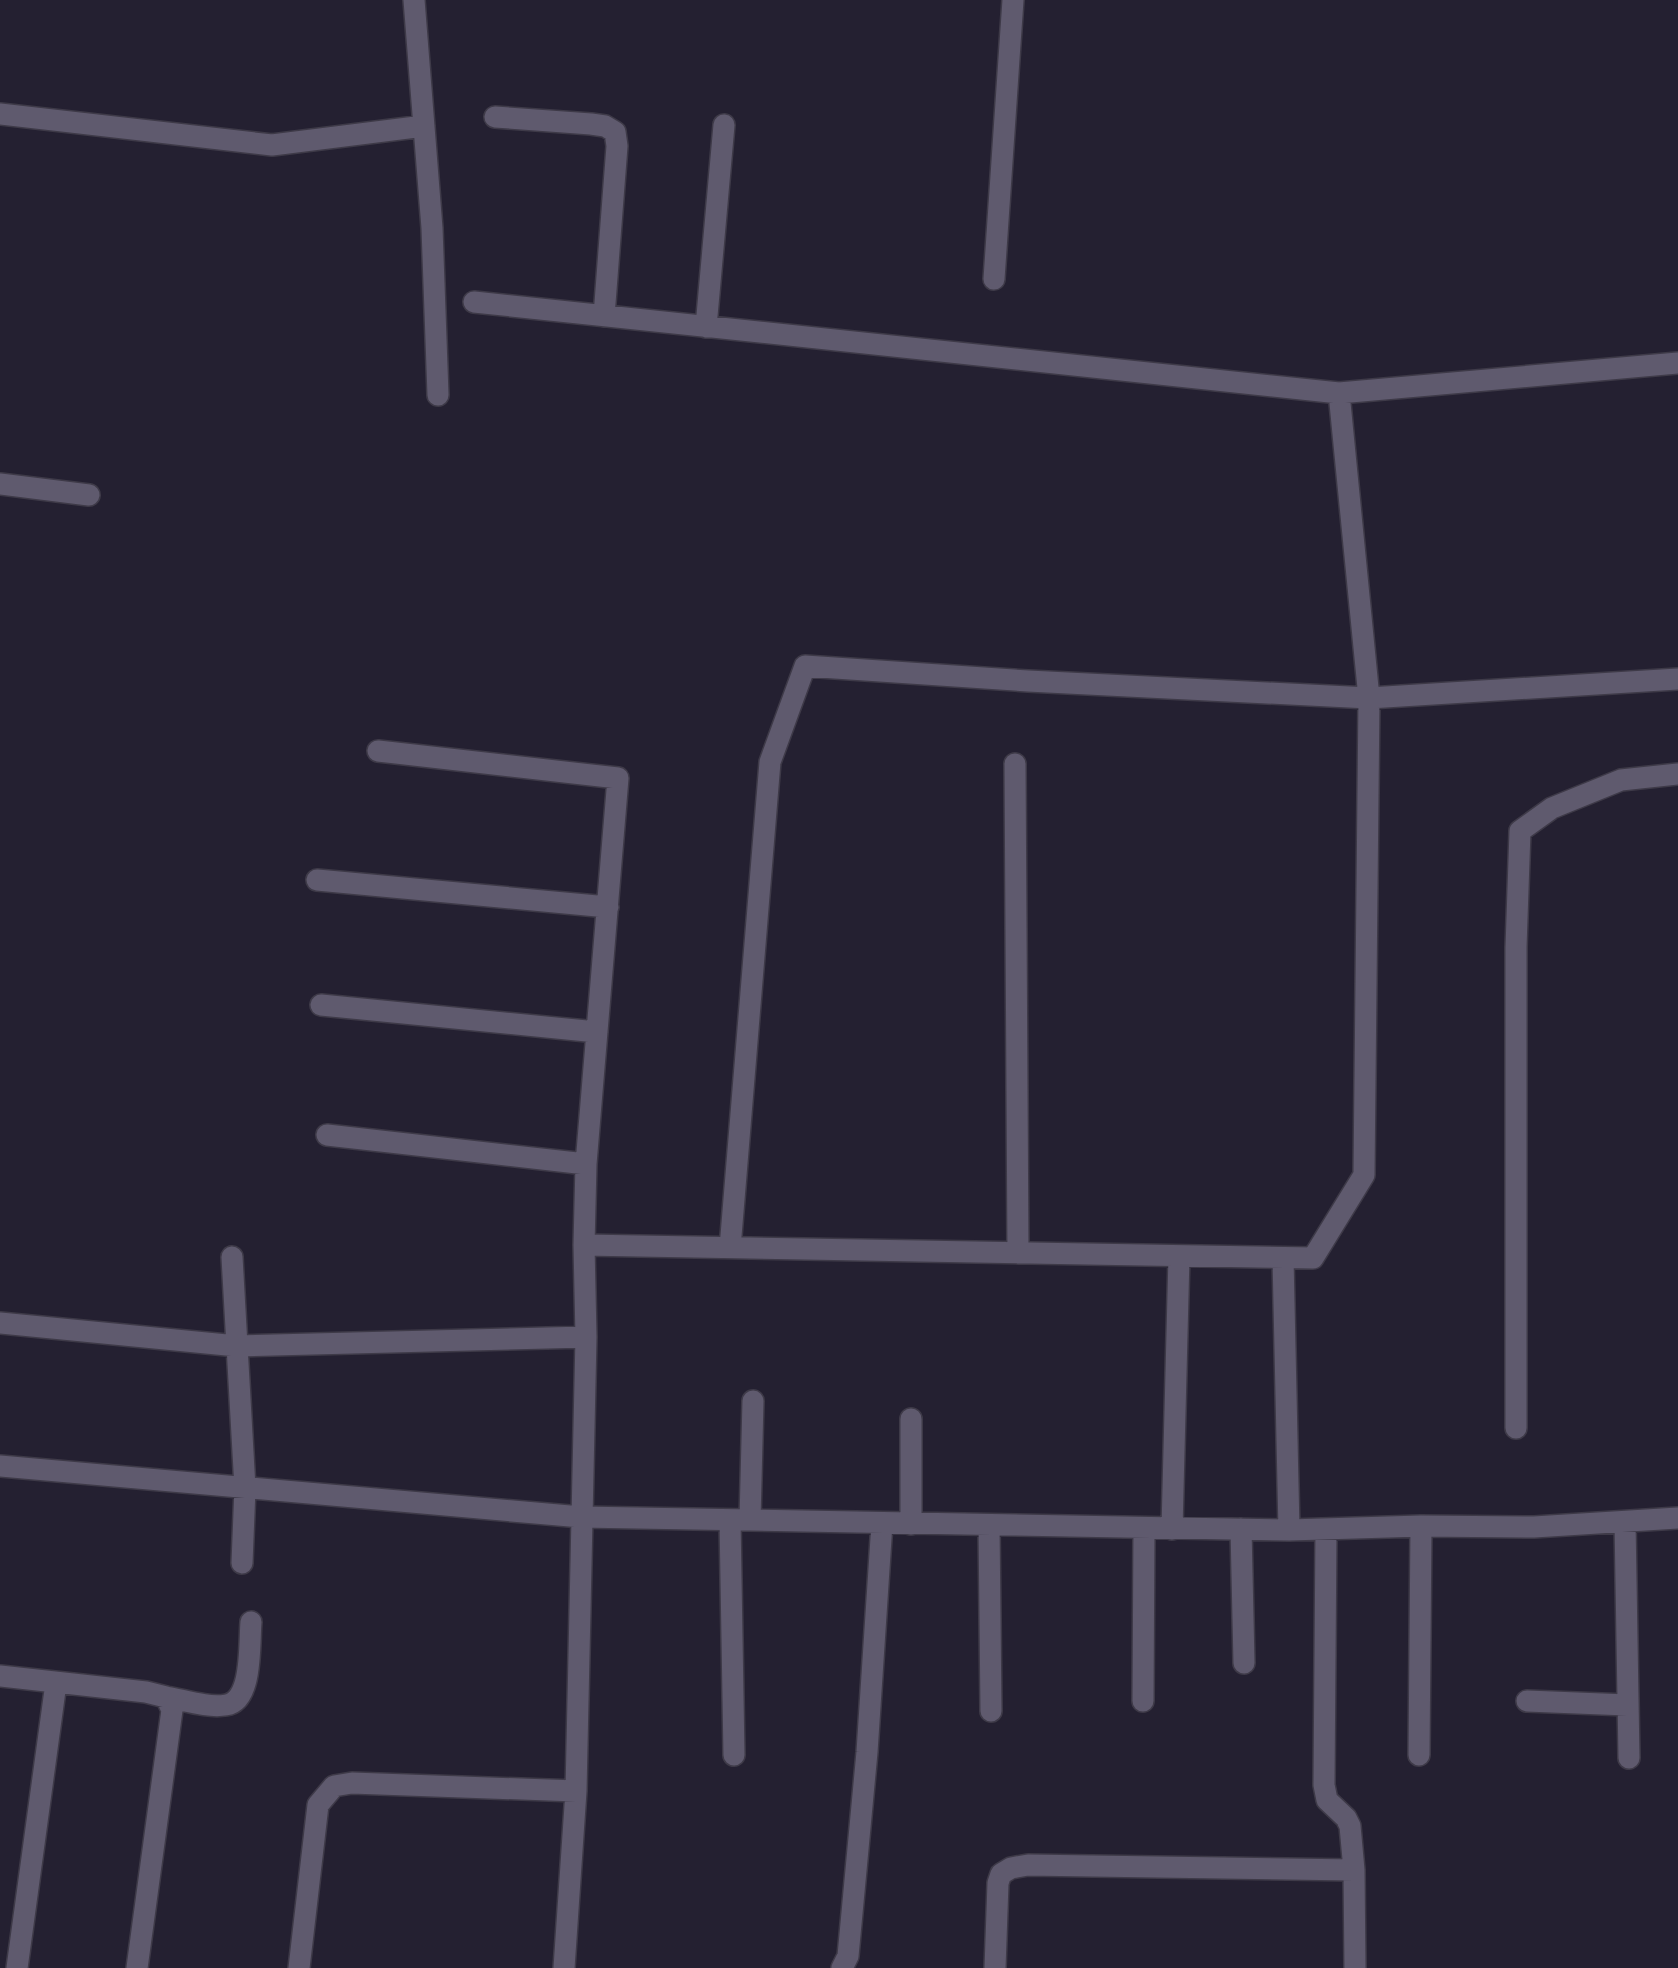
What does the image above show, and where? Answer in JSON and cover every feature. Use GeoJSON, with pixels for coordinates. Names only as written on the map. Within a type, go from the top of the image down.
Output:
{"type":"FeatureCollection","features":[{"type":"Feature","properties":{"kind":"street"},"geometry":{"type":"LineString","coordinates":[[414,0],[432,228],[438,395]]}},
{"type":"Feature","properties":{"kind":"street"},"geometry":{"type":"LineString","coordinates":[[994,279],[1013,0]]}},
{"type":"Feature","properties":{"kind":"street"},"geometry":{"type":"LineString","coordinates":[[0,114],[272,145],[424,126]]}},
{"type":"Feature","properties":{"kind":"street"},"geometry":{"type":"LineString","coordinates":[[495,117],[591,124],[605,126],[615,132],[617,146],[604,316]]}},
{"type":"Feature","properties":{"kind":"street"},"geometry":{"type":"LineString","coordinates":[[706,327],[724,125]]}},
{"type":"Feature","properties":{"kind":"street"},"geometry":{"type":"LineString","coordinates":[[474,302],[1339,393],[1678,363]]}},
{"type":"Feature","properties":{"kind":"street"},"geometry":{"type":"LineString","coordinates":[[584,1245],[1313,1258],[1364,1175],[1369,698],[1339,393]]}},
{"type":"Feature","properties":{"kind":"street"},"geometry":{"type":"LineString","coordinates":[[0,484],[89,495]]}},
{"type":"Feature","properties":{"kind":"street"},"geometry":{"type":"LineString","coordinates":[[730,1248],[770,762],[805,666],[1028,681],[1369,698],[1678,679]]}},
{"type":"Feature","properties":{"kind":"street"},"geometry":{"type":"LineString","coordinates":[[378,751],[618,778],[586,1164],[586,1337],[576,1791],[564,1968]]}},
{"type":"Feature","properties":{"kind":"street"},"geometry":{"type":"LineString","coordinates":[[1015,764],[1018,1253]]}},
{"type":"Feature","properties":{"kind":"street"},"geometry":{"type":"LineString","coordinates":[[1516,1428],[1516,947],[1520,831],[1552,808],[1621,780],[1678,774]]}},
{"type":"Feature","properties":{"kind":"street"},"geometry":{"type":"LineString","coordinates":[[317,880],[608,907]]}},
{"type":"Feature","properties":{"kind":"street"},"geometry":{"type":"LineString","coordinates":[[321,1005],[597,1032]]}},
{"type":"Feature","properties":{"kind":"street"},"geometry":{"type":"LineString","coordinates":[[327,1135],[586,1164]]}},
{"type":"Feature","properties":{"kind":"street"},"geometry":{"type":"LineString","coordinates":[[1172,1529],[1180,1256]]}},
{"type":"Feature","properties":{"kind":"street"},"geometry":{"type":"LineString","coordinates":[[232,1257],[246,1488],[242,1563]]}},
{"type":"Feature","properties":{"kind":"street"},"geometry":{"type":"LineString","coordinates":[[1283,1258],[1289,1530]]}},
{"type":"Feature","properties":{"kind":"street"},"geometry":{"type":"LineString","coordinates":[[0,1323],[237,1346],[586,1337]]}},
{"type":"Feature","properties":{"kind":"street"},"geometry":{"type":"LineString","coordinates":[[734,1755],[740,1520],[753,1401]]}},
{"type":"Feature","properties":{"kind":"street"},"geometry":{"type":"LineString","coordinates":[[911,1419],[911,1524]]}},
{"type":"Feature","properties":{"kind":"street"},"geometry":{"type":"LineString","coordinates":[[0,1466],[581,1517],[1289,1530],[1421,1526],[1534,1527],[1678,1518]]}},
{"type":"Feature","properties":{"kind":"street"},"geometry":{"type":"LineString","coordinates":[[1625,1522],[1629,1758]]}},
{"type":"Feature","properties":{"kind":"street"},"geometry":{"type":"LineString","coordinates":[[842,1968],[848,1956],[866,1766],[882,1523]]}},
{"type":"Feature","properties":{"kind":"street"},"geometry":{"type":"LineString","coordinates":[[989,1525],[991,1711]]}},
{"type":"Feature","properties":{"kind":"street"},"geometry":{"type":"LineString","coordinates":[[1419,1755],[1421,1526]]}},
{"type":"Feature","properties":{"kind":"street"},"geometry":{"type":"LineString","coordinates":[[1143,1701],[1144,1529]]}},
{"type":"Feature","properties":{"kind":"street"},"geometry":{"type":"LineString","coordinates":[[1241,1529],[1244,1663]]}},
{"type":"Feature","properties":{"kind":"street"},"geometry":{"type":"LineString","coordinates":[[1326,1530],[1324,1785],[1326,1800],[1346,1818],[1350,1826],[1354,1870],[1355,1968]]}},
{"type":"Feature","properties":{"kind":"street"},"geometry":{"type":"LineString","coordinates":[[0,1676],[146,1692],[228,1705],[238,1700],[246,1682],[251,1622]]}},
{"type":"Feature","properties":{"kind":"street"},"geometry":{"type":"LineString","coordinates":[[17,1968],[56,1683]]}},
{"type":"Feature","properties":{"kind":"street"},"geometry":{"type":"LineString","coordinates":[[137,1968],[172,1710],[166,1697]]}},
{"type":"Feature","properties":{"kind":"street"},"geometry":{"type":"LineString","coordinates":[[1527,1701],[1627,1705]]}},
{"type":"Feature","properties":{"kind":"street"},"geometry":{"type":"LineString","coordinates":[[299,1968],[318,1805],[334,1786],[361,1783],[576,1791]]}},
{"type":"Feature","properties":{"kind":"street"},"geometry":{"type":"LineString","coordinates":[[995,1968],[998,1884],[1001,1874],[1011,1868],[1354,1870]]}}]}
